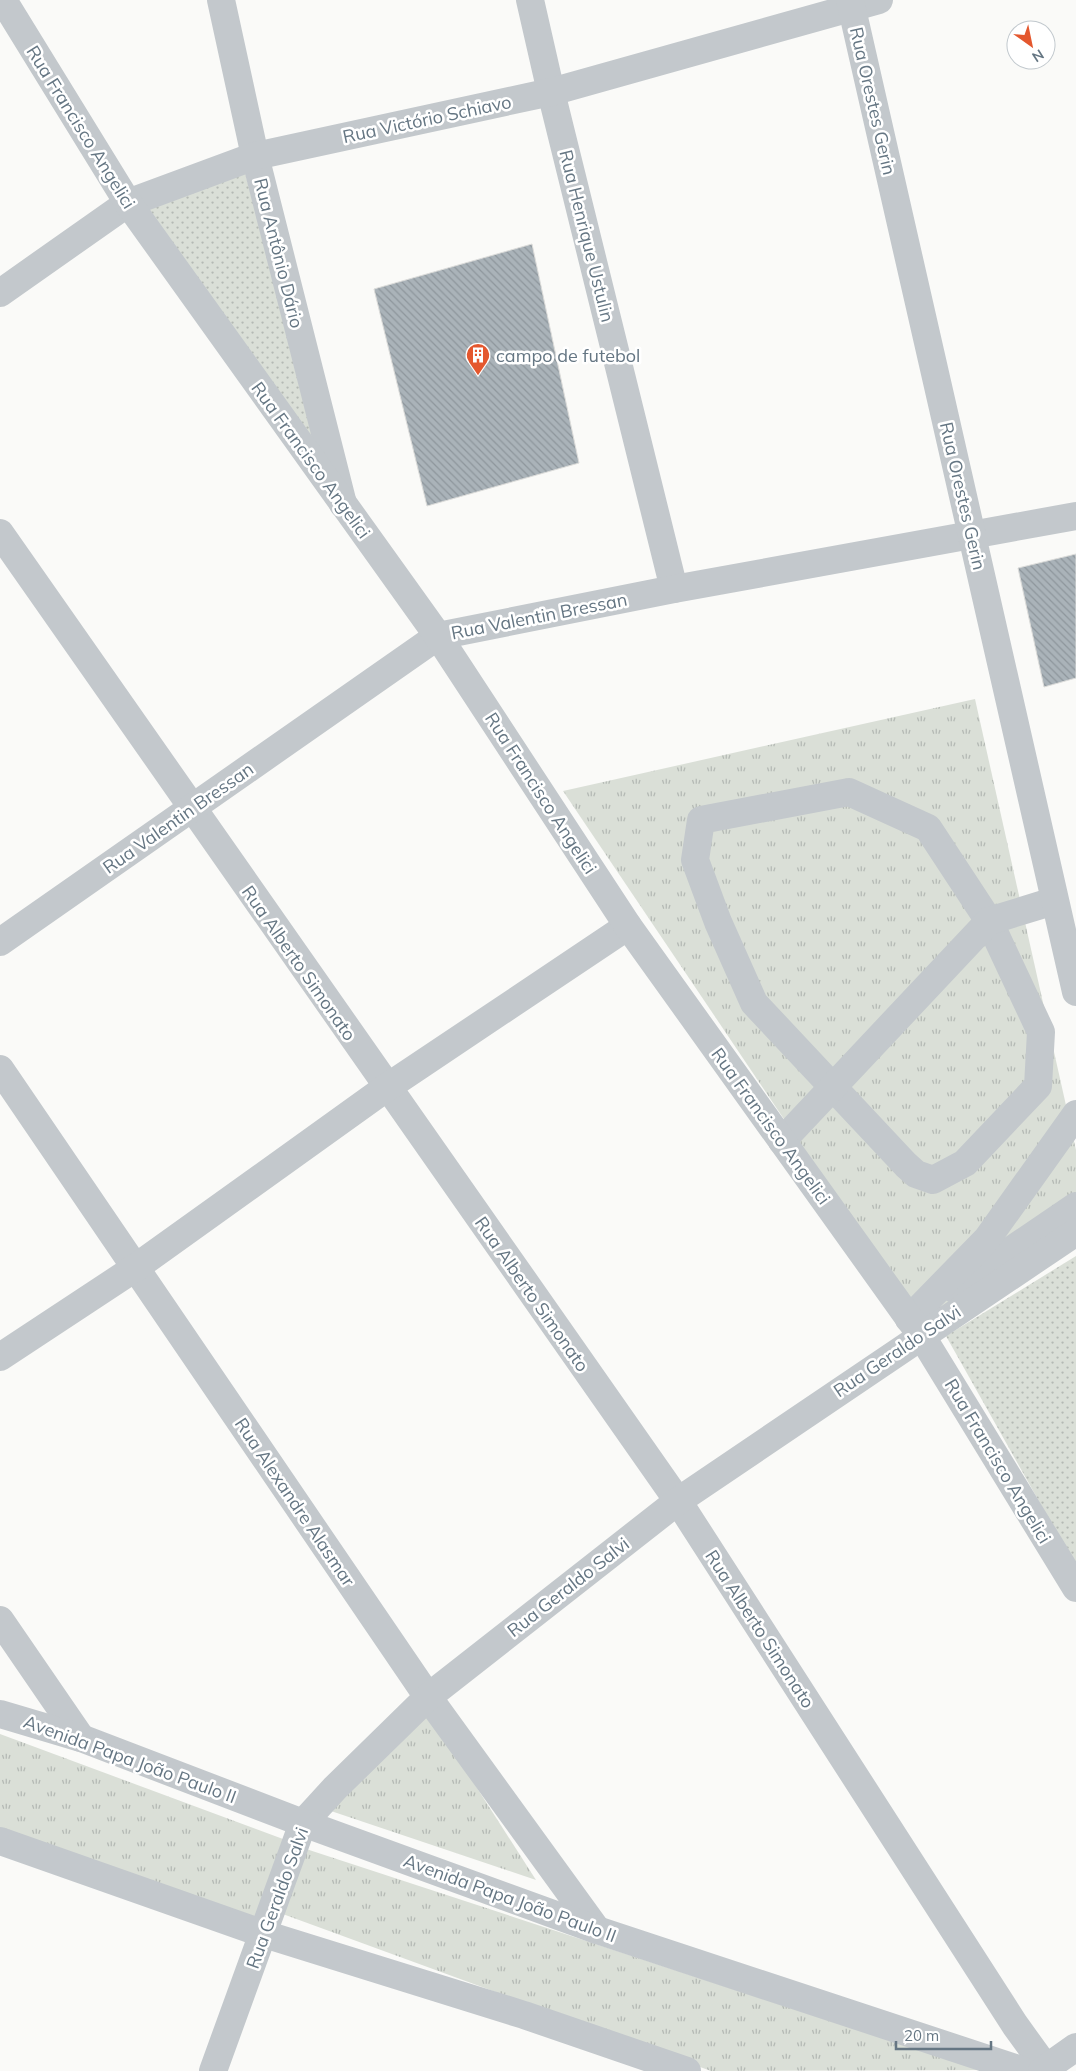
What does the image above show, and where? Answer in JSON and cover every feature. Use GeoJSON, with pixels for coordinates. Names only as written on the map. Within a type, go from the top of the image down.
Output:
{"type":"FeatureCollection","features":[{"type":"Feature","properties":{"kind":"street","name":"Rua Francisco Angelici"},"geometry":{"type":"LineString","coordinates":[[3,0],[128,203],[438,636],[628,926],[915,1327],[1076,1588]]}},
{"type":"Feature","properties":{"kind":"street","name":"Rua Antônio Dário"},"geometry":{"type":"LineString","coordinates":[[221,0],[255,156],[343,504]]}},
{"type":"Feature","properties":{"kind":"street","name":"Rua Henrique Ustulin"},"geometry":{"type":"LineString","coordinates":[[530,0],[674,589]]}},
{"type":"Feature","properties":{"kind":"street","name":"Rua Victório Schiavo"},"geometry":{"type":"LineString","coordinates":[[0,293],[128,203],[255,156],[551,92],[850,3],[879,0]]}},
{"type":"Feature","properties":{"kind":"street","name":"Rua Orestes Gerin"},"geometry":{"type":"LineString","coordinates":[[850,3],[1076,992]]}},
{"type":"Feature","properties":{"kind":"street","name":"Rua Valentin Bressan"},"geometry":{"type":"LineString","coordinates":[[0,942],[438,636],[674,589],[1076,516]]}},
{"type":"Feature","properties":{"kind":"street","name":"Rua Alberto Simonato"},"geometry":{"type":"LineString","coordinates":[[0,532],[386,1088],[678,1501],[1010,2017],[1037,2070]]}},
{"type":"Feature","properties":{"kind":"street"},"geometry":{"type":"LineString","coordinates":[[848,792],[928,828],[989,921],[1041,1032],[1038,1086],[965,1162],[933,1180],[916,1174],[906,1165],[754,1003],[718,922],[695,860],[702,820],[848,792]]}},
{"type":"Feature","properties":{"kind":"street"},"geometry":{"type":"LineString","coordinates":[[782,1141],[989,921],[1054,901]]}},
{"type":"Feature","properties":{"kind":"street"},"geometry":{"type":"LineString","coordinates":[[0,1357],[135,1268],[386,1088],[628,926]]}},
{"type":"Feature","properties":{"kind":"street","name":"Rua Alexandre Alasmar"},"geometry":{"type":"LineString","coordinates":[[0,1069],[428,1697],[597,1930]]}},
{"type":"Feature","properties":{"kind":"street"},"geometry":{"type":"LineString","coordinates":[[915,1327],[987,1239],[1076,1114]]}},
{"type":"Feature","properties":{"kind":"street"},"geometry":{"type":"LineString","coordinates":[[915,1327],[1076,1206]]}},
{"type":"Feature","properties":{"kind":"street","name":"Rua Geraldo Salvi"},"geometry":{"type":"LineString","coordinates":[[213,2071],[303,1823],[335,1788],[428,1697],[678,1501],[915,1327],[1076,1232]]}},
{"type":"Feature","properties":{"kind":"street"},"geometry":{"type":"LineString","coordinates":[[0,1620],[82,1738]]}},
{"type":"Feature","properties":{"kind":"street","name":"Avenida Papa João Paulo II"},"geometry":{"type":"LineString","coordinates":[[0,1714],[82,1738],[303,1823],[597,1930],[1037,2070]]}},
{"type":"Feature","properties":{"kind":"street"},"geometry":{"type":"LineString","coordinates":[[0,1841],[264,1934],[524,2015],[687,2071]]}},
{"type":"Feature","properties":{"kind":"street"},"geometry":{"type":"LineString","coordinates":[[1037,2070],[1076,2047]]}},
{"type":"Feature","properties":{"kind":"green space"},"geometry":{"type":"Polygon","coordinates":[[[243,165],[325,469],[135,209],[243,165]]]}},
{"type":"Feature","properties":{"kind":"green space"},"geometry":{"type":"Polygon","coordinates":[[[975,699],[1076,1150],[1076,1226],[922,1324],[563,791],[975,699]]]}},
{"type":"Feature","properties":{"kind":"green space"},"geometry":{"type":"Polygon","coordinates":[[[1076,1256],[1076,1567],[946,1336],[1076,1256]]]}},
{"type":"Feature","properties":{"kind":"green space"},"geometry":{"type":"Polygon","coordinates":[[[429,1713],[536,1880],[325,1809],[429,1713]]]}},
{"type":"Feature","properties":{"kind":"green space"},"geometry":{"type":"Polygon","coordinates":[[[0,1734],[283,1839],[254,1922],[0,1834],[0,1734]]]}},
{"type":"Feature","properties":{"kind":"green space"},"geometry":{"type":"Polygon","coordinates":[[[300,1847],[980,2070],[711,2071],[280,1913],[300,1847]]]}},
{"type":"Feature","properties":{"kind":"building","name":"campo de futebol"},"geometry":{"type":"Polygon","coordinates":[[[532,244],[579,463],[427,506],[374,289],[532,244]]]}},
{"type":"Feature","properties":{"kind":"building"},"geometry":{"type":"Polygon","coordinates":[[[1076,554],[1076,678],[1044,687],[1018,568],[1076,554]]]}},
{"type":"Feature","properties":{"kind":"place","name":"campo de futebol"},"geometry":{"type":"Point","coordinates":[478,376]}}]}
